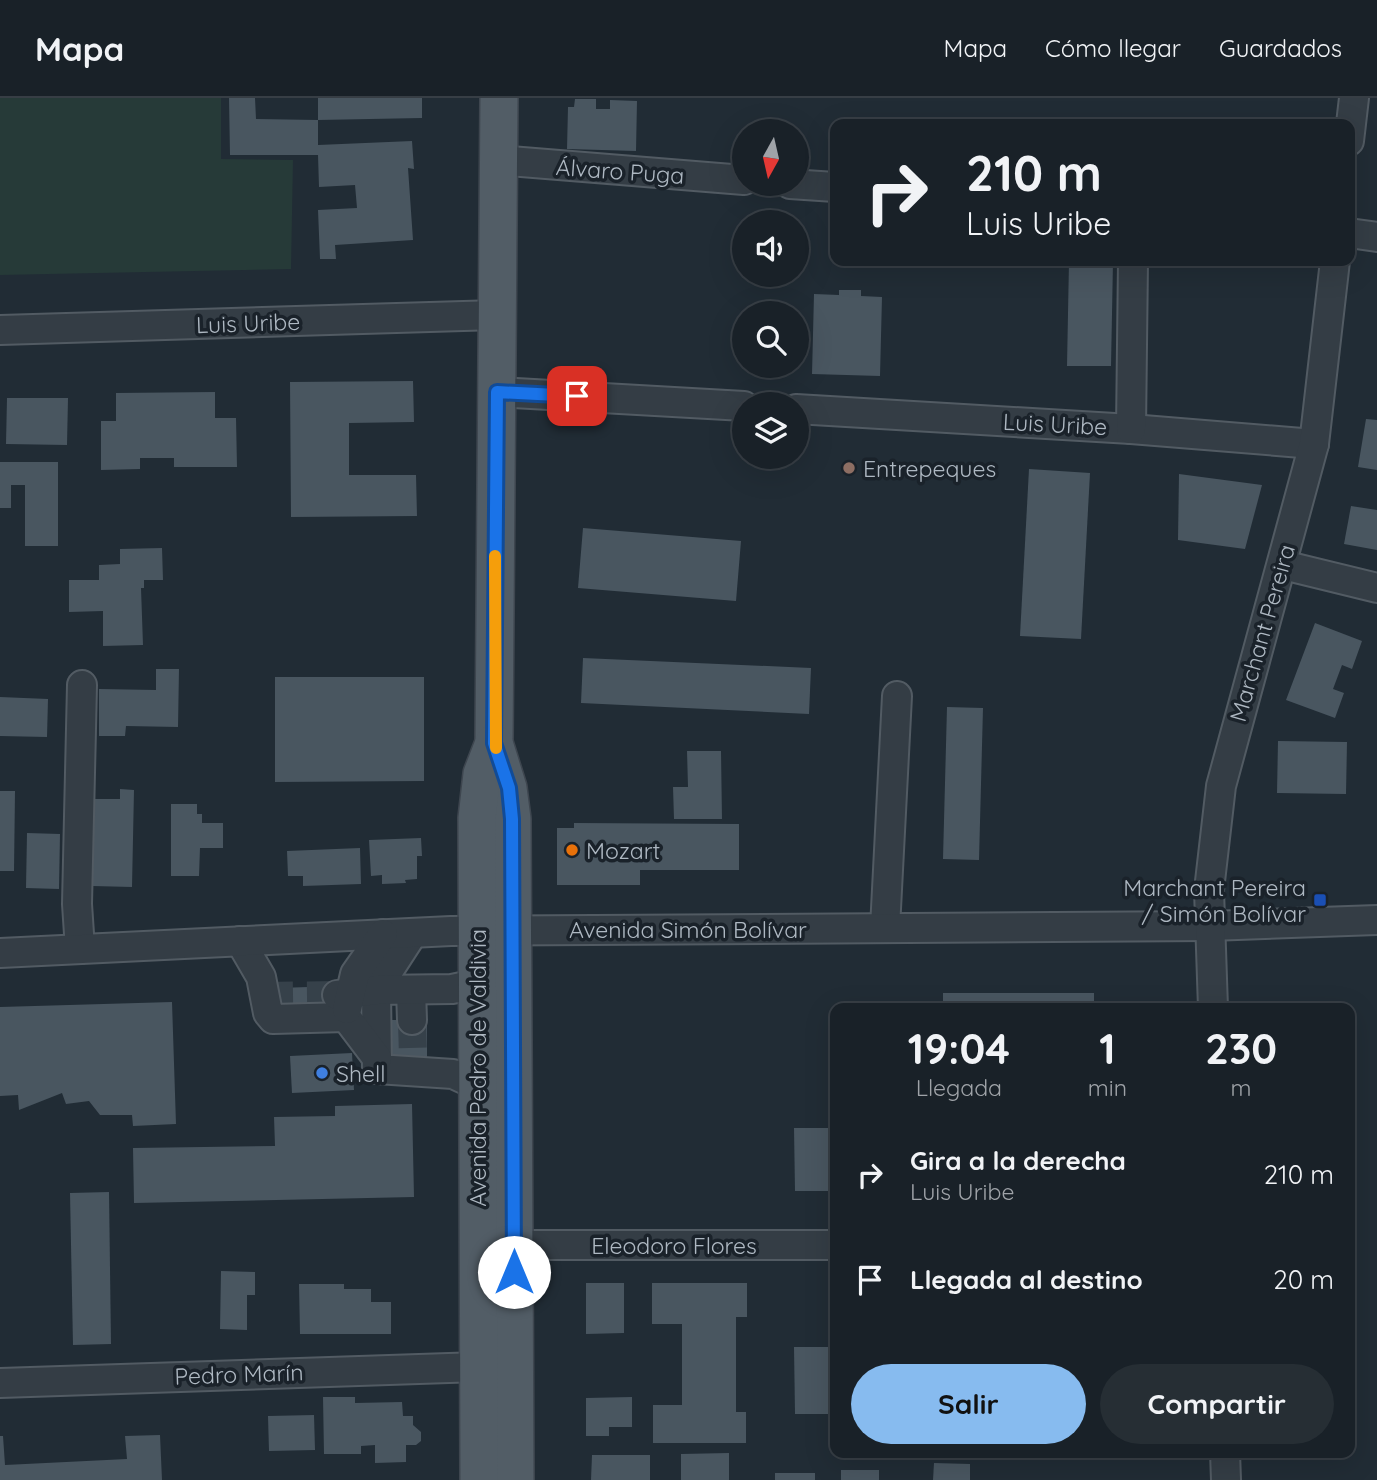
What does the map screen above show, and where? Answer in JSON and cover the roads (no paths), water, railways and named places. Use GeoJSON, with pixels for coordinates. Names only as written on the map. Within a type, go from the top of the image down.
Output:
{"type":"FeatureCollection","features":[{"type":"Feature","properties":{"kind":"main road","name":"Avenida Pedro de Valdivia"},"geometry":{"type":"LineString","coordinates":[[499,98],[494,743],[478,796],[494,931],[514,1245],[516,1480]]}},
{"type":"Feature","properties":{"kind":"main road","name":"Avenida Pedro de Valdivia"},"geometry":{"type":"LineString","coordinates":[[479,1480],[476,984],[494,931]]}},
{"type":"Feature","properties":{"kind":"street"},"geometry":{"type":"LineString","coordinates":[[1352,119],[1354,98]]}},
{"type":"Feature","properties":{"kind":"street","name":"Álvaro Puga"},"geometry":{"type":"LineString","coordinates":[[497,160],[732,179]]}},
{"type":"Feature","properties":{"kind":"street"},"geometry":{"type":"LineString","coordinates":[[809,185],[830,187]]}},
{"type":"Feature","properties":{"kind":"street"},"geometry":{"type":"LineString","coordinates":[[1355,234],[1377,237]]}},
{"type":"Feature","properties":{"kind":"street"},"geometry":{"type":"LineString","coordinates":[[1131,429],[1133,266]]}},
{"type":"Feature","properties":{"kind":"street","name":"Marchant Pereira"},"geometry":{"type":"LineString","coordinates":[[1213,1003],[1210,926],[1212,857],[1221,786],[1314,444],[1334,266]]}},
{"type":"Feature","properties":{"kind":"street","name":"Luis Uribe"},"geometry":{"type":"LineString","coordinates":[[0,330],[497,315]]}},
{"type":"Feature","properties":{"kind":"street"},"geometry":{"type":"LineString","coordinates":[[497,392],[732,405]]}},
{"type":"Feature","properties":{"kind":"street","name":"Luis Uribe"},"geometry":{"type":"LineString","coordinates":[[809,410],[1131,429],[1314,444]]}},
{"type":"Feature","properties":{"kind":"street"},"geometry":{"type":"LineString","coordinates":[[1283,565],[1377,588]]}},
{"type":"Feature","properties":{"kind":"street"},"geometry":{"type":"LineString","coordinates":[[80,949],[77,904],[82,685]]}},
{"type":"Feature","properties":{"kind":"street"},"geometry":{"type":"LineString","coordinates":[[885,928],[898,696]]}},
{"type":"Feature","properties":{"kind":"street","name":"Avenida Simón Bolívar"},"geometry":{"type":"LineString","coordinates":[[0,953],[494,931],[1210,926],[1377,920]]}},
{"type":"Feature","properties":{"kind":"street"},"geometry":{"type":"LineString","coordinates":[[352,999],[413,933]]}},
{"type":"Feature","properties":{"kind":"street"},"geometry":{"type":"LineString","coordinates":[[383,934],[355,974],[352,999],[377,1058],[377,1069],[413,1064],[453,1074],[477,1084]]}},
{"type":"Feature","properties":{"kind":"street"},"geometry":{"type":"LineString","coordinates":[[240,941],[261,977],[268,1013],[273,1019],[352,999],[476,984]]}},
{"type":"Feature","properties":{"kind":"street"},"geometry":{"type":"LineString","coordinates":[[411,990],[412,1020]]}},
{"type":"Feature","properties":{"kind":"street"},"geometry":{"type":"LineString","coordinates":[[352,999],[377,1058]]}},
{"type":"Feature","properties":{"kind":"street","name":"Eleodoro Flores"},"geometry":{"type":"LineString","coordinates":[[514,1245],[830,1244]]}},
{"type":"Feature","properties":{"kind":"street","name":"Pedro Marín"},"geometry":{"type":"LineString","coordinates":[[0,1383],[479,1367]]}},
{"type":"Feature","properties":{"kind":"street"},"geometry":{"type":"LineString","coordinates":[[1225,1458],[1226,1480]]}},
{"type":"Feature","properties":{"kind":"tunnel"},"geometry":{"type":"LineString","coordinates":[[265,996],[337,995]]}},
{"type":"Feature","properties":{"kind":"tunnel"},"geometry":{"type":"LineString","coordinates":[[412,1020],[413,1058]]}},
{"type":"Feature","properties":{"kind":"place","name":"Entrepeques"},"geometry":{"type":"Point","coordinates":[849,468]}},
{"type":"Feature","properties":{"kind":"place","name":"Mozart"},"geometry":{"type":"Point","coordinates":[572,850]}},
{"type":"Feature","properties":{"kind":"place","name":"Marchant Pereira / Simón Bolívar"},"geometry":{"type":"Point","coordinates":[1320,900]}},
{"type":"Feature","properties":{"kind":"place","name":"Shell"},"geometry":{"type":"Point","coordinates":[322,1073]}}]}
